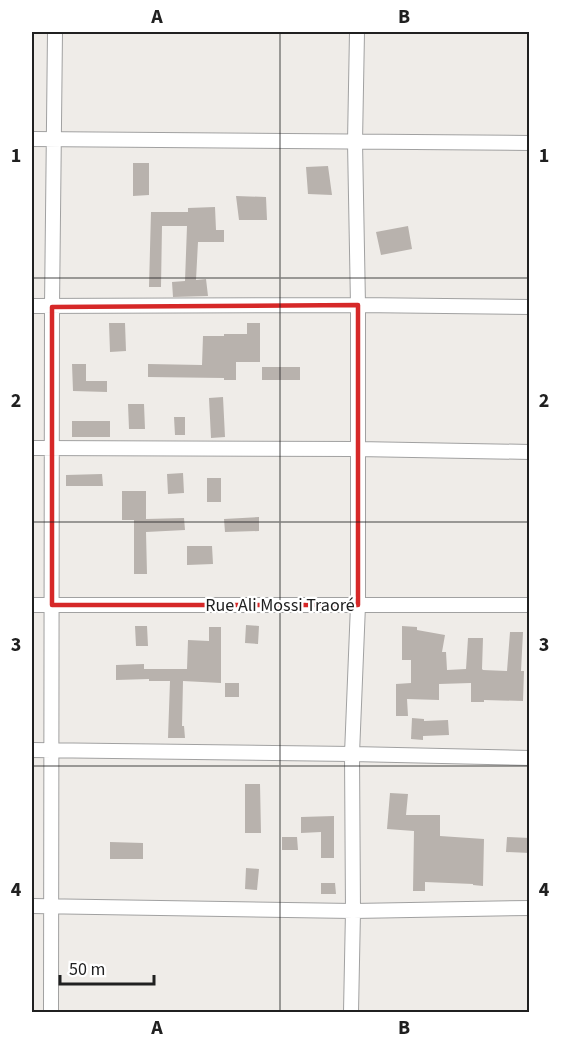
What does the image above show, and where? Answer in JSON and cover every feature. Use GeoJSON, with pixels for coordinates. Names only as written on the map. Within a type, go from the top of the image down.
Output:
{"type":"FeatureCollection","features":[{"type":"Feature","properties":{"kind":"street"},"geometry":{"type":"LineString","coordinates":[[51,1012],[52,307],[55,32]]}},
{"type":"Feature","properties":{"kind":"street"},"geometry":{"type":"LineString","coordinates":[[351,1012],[352,754],[358,605],[358,305],[355,142],[357,32]]}},
{"type":"Feature","properties":{"kind":"street"},"geometry":{"type":"LineString","coordinates":[[32,139],[530,143]]}},
{"type":"Feature","properties":{"kind":"street"},"geometry":{"type":"LineString","coordinates":[[32,306],[530,307]]}},
{"type":"Feature","properties":{"kind":"street"},"geometry":{"type":"LineString","coordinates":[[32,448],[530,452]]}},
{"type":"Feature","properties":{"kind":"street","name":"Rue Ali Mossi Traoré"},"geometry":{"type":"LineString","coordinates":[[32,605],[530,605]]}},
{"type":"Feature","properties":{"kind":"street"},"geometry":{"type":"LineString","coordinates":[[32,750],[530,758]]}},
{"type":"Feature","properties":{"kind":"street"},"geometry":{"type":"LineString","coordinates":[[32,906],[353,911],[530,908]]}},
{"type":"Feature","properties":{"kind":"highlighted area"},"geometry":{"type":"Polygon","coordinates":[[[358,305],[358,605],[52,605],[52,307],[358,305]]]}},
{"type":"Feature","properties":{"kind":"building"},"geometry":{"type":"Polygon","coordinates":[[[133,163],[149,163],[149,195],[133,196],[133,163]]]}},
{"type":"Feature","properties":{"kind":"building"},"geometry":{"type":"Polygon","coordinates":[[[328,166],[332,195],[308,194],[306,167],[328,166]]]}},
{"type":"Feature","properties":{"kind":"building"},"geometry":{"type":"Polygon","coordinates":[[[236,196],[266,197],[267,220],[239,220],[236,196]]]}},
{"type":"Feature","properties":{"kind":"building"},"geometry":{"type":"Polygon","coordinates":[[[215,207],[216,230],[224,230],[224,242],[198,242],[196,280],[206,279],[208,296],[173,297],[172,282],[185,281],[187,226],[162,226],[161,287],[149,287],[151,212],[188,212],[188,208],[215,207]]]}},
{"type":"Feature","properties":{"kind":"building"},"geometry":{"type":"Polygon","coordinates":[[[408,226],[412,249],[381,255],[376,232],[408,226]]]}},
{"type":"Feature","properties":{"kind":"building"},"geometry":{"type":"Polygon","coordinates":[[[109,323],[125,323],[126,351],[110,352],[109,323]]]}},
{"type":"Feature","properties":{"kind":"building"},"geometry":{"type":"Polygon","coordinates":[[[247,323],[260,323],[260,362],[236,362],[236,380],[148,377],[148,364],[202,365],[203,336],[247,334],[247,323]]]}},
{"type":"Feature","properties":{"kind":"building"},"geometry":{"type":"Polygon","coordinates":[[[72,364],[86,364],[86,381],[107,381],[107,392],[73,391],[72,364]]]}},
{"type":"Feature","properties":{"kind":"building"},"geometry":{"type":"Polygon","coordinates":[[[262,367],[300,367],[300,380],[262,380],[262,367]]]}},
{"type":"Feature","properties":{"kind":"building"},"geometry":{"type":"Polygon","coordinates":[[[223,397],[225,437],[211,438],[209,398],[223,397]]]}},
{"type":"Feature","properties":{"kind":"building"},"geometry":{"type":"Polygon","coordinates":[[[128,404],[144,404],[145,429],[129,429],[128,404]]]}},
{"type":"Feature","properties":{"kind":"building"},"geometry":{"type":"Polygon","coordinates":[[[174,417],[185,417],[185,435],[175,435],[174,417]]]}},
{"type":"Feature","properties":{"kind":"building"},"geometry":{"type":"Polygon","coordinates":[[[72,421],[110,421],[110,437],[72,437],[72,421]]]}},
{"type":"Feature","properties":{"kind":"building"},"geometry":{"type":"Polygon","coordinates":[[[183,473],[184,493],[168,494],[167,474],[183,473]]]}},
{"type":"Feature","properties":{"kind":"building"},"geometry":{"type":"Polygon","coordinates":[[[102,474],[103,486],[66,486],[66,475],[102,474]]]}},
{"type":"Feature","properties":{"kind":"building"},"geometry":{"type":"Polygon","coordinates":[[[207,478],[221,478],[221,502],[207,502],[207,478]]]}},
{"type":"Feature","properties":{"kind":"building"},"geometry":{"type":"Polygon","coordinates":[[[122,491],[146,491],[146,519],[184,518],[185,530],[146,532],[147,574],[134,574],[134,520],[122,520],[122,491]]]}},
{"type":"Feature","properties":{"kind":"building"},"geometry":{"type":"Polygon","coordinates":[[[259,517],[259,531],[225,532],[224,519],[259,517]]]}},
{"type":"Feature","properties":{"kind":"building"},"geometry":{"type":"Polygon","coordinates":[[[187,546],[212,546],[213,564],[187,565],[187,546]]]}},
{"type":"Feature","properties":{"kind":"building"},"geometry":{"type":"Polygon","coordinates":[[[246,625],[259,626],[258,644],[245,643],[246,625]]]}},
{"type":"Feature","properties":{"kind":"building"},"geometry":{"type":"Polygon","coordinates":[[[135,626],[147,626],[148,646],[136,646],[135,626]]]}},
{"type":"Feature","properties":{"kind":"building"},"geometry":{"type":"Polygon","coordinates":[[[402,626],[417,627],[417,630],[445,635],[442,652],[446,652],[447,670],[466,669],[468,638],[483,638],[482,669],[507,671],[510,632],[523,632],[521,671],[524,671],[523,701],[471,702],[471,683],[439,684],[439,700],[407,699],[408,716],[396,716],[396,684],[411,683],[411,660],[402,660],[402,626]]]}},
{"type":"Feature","properties":{"kind":"building"},"geometry":{"type":"Polygon","coordinates":[[[209,627],[221,627],[221,683],[183,681],[182,726],[184,726],[185,738],[168,738],[170,681],[116,680],[116,665],[144,664],[144,669],[187,669],[188,640],[209,641],[209,627]]]}},
{"type":"Feature","properties":{"kind":"building"},"geometry":{"type":"Polygon","coordinates":[[[225,683],[239,683],[239,697],[225,697],[225,683]]]}},
{"type":"Feature","properties":{"kind":"building"},"geometry":{"type":"Polygon","coordinates":[[[412,718],[424,719],[424,721],[448,720],[449,735],[423,736],[423,740],[411,739],[412,718]]]}},
{"type":"Feature","properties":{"kind":"building"},"geometry":{"type":"Polygon","coordinates":[[[245,784],[260,784],[261,833],[245,833],[245,784]]]}},
{"type":"Feature","properties":{"kind":"building"},"geometry":{"type":"Polygon","coordinates":[[[390,793],[408,794],[406,815],[440,815],[440,836],[484,839],[483,886],[425,882],[425,891],[413,891],[414,831],[387,829],[390,793]]]}},
{"type":"Feature","properties":{"kind":"building"},"geometry":{"type":"Polygon","coordinates":[[[334,816],[334,858],[321,858],[321,832],[301,833],[301,817],[334,816]]]}},
{"type":"Feature","properties":{"kind":"building"},"geometry":{"type":"Polygon","coordinates":[[[282,837],[297,837],[298,850],[282,850],[282,837]]]}},
{"type":"Feature","properties":{"kind":"building"},"geometry":{"type":"Polygon","coordinates":[[[507,837],[530,838],[530,853],[506,852],[507,837]]]}},
{"type":"Feature","properties":{"kind":"building"},"geometry":{"type":"Polygon","coordinates":[[[110,842],[143,843],[143,859],[110,859],[110,842]]]}},
{"type":"Feature","properties":{"kind":"building"},"geometry":{"type":"Polygon","coordinates":[[[246,868],[259,869],[257,890],[245,889],[246,868]]]}},
{"type":"Feature","properties":{"kind":"building"},"geometry":{"type":"Polygon","coordinates":[[[321,883],[335,883],[336,894],[321,894],[321,883]]]}}]}
